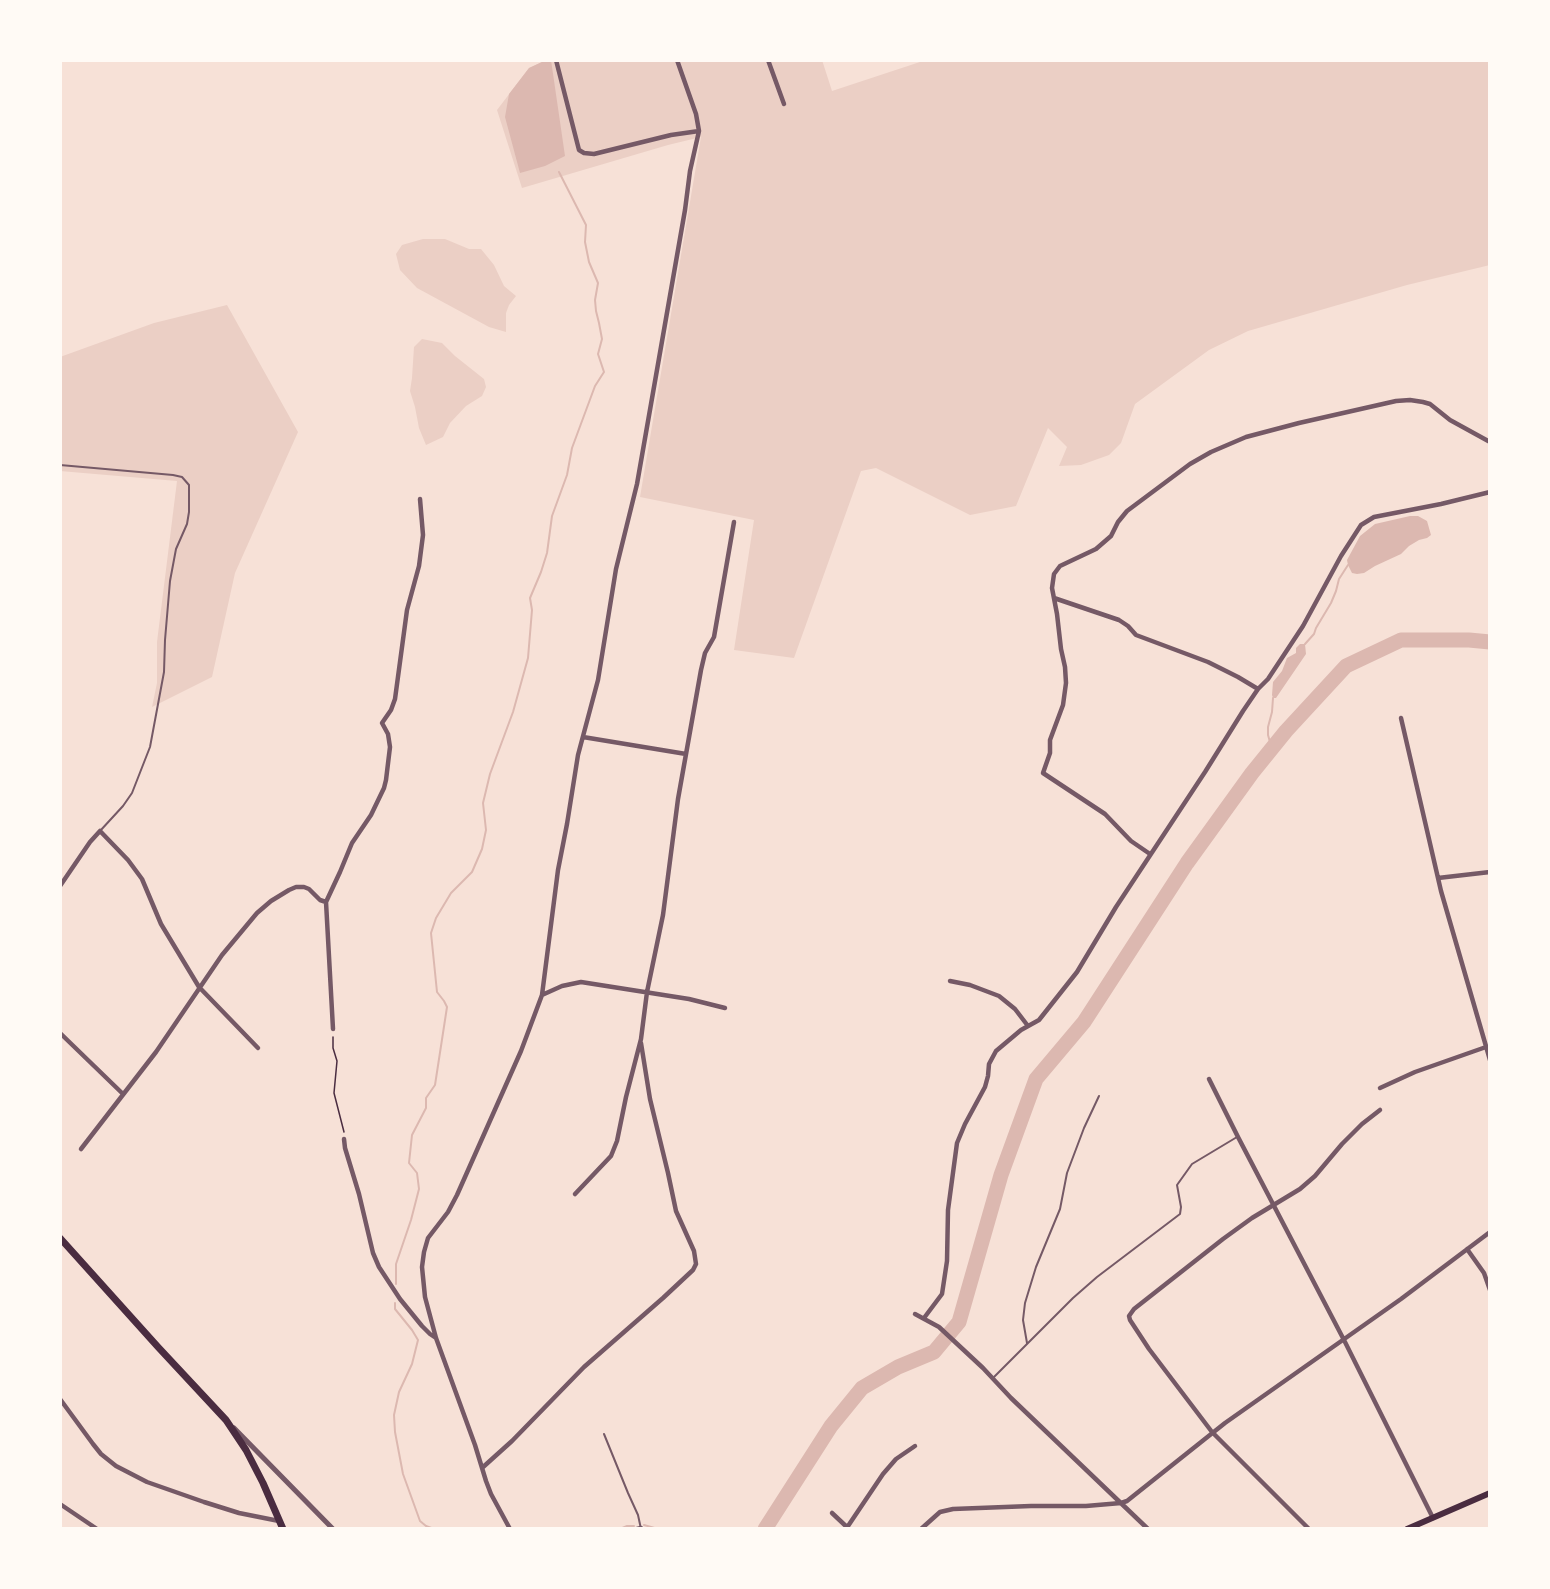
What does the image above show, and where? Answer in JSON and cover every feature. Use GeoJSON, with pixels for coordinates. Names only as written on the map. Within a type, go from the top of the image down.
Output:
{"type":"FeatureCollection","features":[{"type":"Feature","properties":{"kind":"main road"},"geometry":{"type":"LineString","coordinates":[[60,1238],[226,1420],[246,1450],[283,1529]]}},
{"type":"Feature","properties":{"kind":"main road"},"geometry":{"type":"LineString","coordinates":[[1407,1529],[1490,1493]]}},
{"type":"Feature","properties":{"kind":"street"},"geometry":{"type":"LineString","coordinates":[[556,60],[579,150],[584,153],[594,154],[699,130]]}},
{"type":"Feature","properties":{"kind":"street"},"geometry":{"type":"LineString","coordinates":[[510,1529],[491,1494],[444,1355],[436,1338],[423,1286],[422,1267],[428,1238],[448,1212],[465,1177],[521,1051],[542,995],[558,870],[579,755],[598,680],[616,569],[637,484],[699,130],[696,114],[677,60]]}},
{"type":"Feature","properties":{"kind":"street"},"geometry":{"type":"LineString","coordinates":[[768,60],[784,104]]}},
{"type":"Feature","properties":{"kind":"street"},"geometry":{"type":"LineString","coordinates":[[1150,854],[1131,841],[1105,814],[1043,773],[1050,753],[1050,740],[1063,705],[1066,683],[1053,594],[1054,574],[1060,566],[1096,549],[1111,536],[1127,511],[1190,464],[1229,443],[1246,437],[1396,401],[1410,400],[1430,404],[1450,420],[1490,442]]}},
{"type":"Feature","properties":{"kind":"street"},"geometry":{"type":"LineString","coordinates":[[924,1318],[942,1294],[947,1261],[948,1210],[959,1136],[985,1087],[992,1057],[1001,1046],[1039,1020],[1077,972],[1150,854],[1258,689],[1268,679],[1303,626],[1350,540],[1361,525],[1374,517],[1490,492]]}},
{"type":"Feature","properties":{"kind":"street"},"geometry":{"type":"LineString","coordinates":[[333,1029],[326,902],[352,843],[371,815],[386,780],[390,747],[388,734],[382,723],[395,699],[407,610],[419,566],[423,535],[420,499]]}},
{"type":"Feature","properties":{"kind":"street"},"geometry":{"type":"LineString","coordinates":[[574,1194],[604,1165],[614,1150],[641,1039],[647,992],[663,915],[686,754],[701,670],[705,653],[714,638],[717,626],[734,522]]}},
{"type":"Feature","properties":{"kind":"street"},"geometry":{"type":"LineString","coordinates":[[1054,598],[1119,620],[1136,635],[1208,662],[1258,689]]}},
{"type":"Feature","properties":{"kind":"street"},"geometry":{"type":"LineString","coordinates":[[1401,718],[1438,878],[1490,1060]]}},
{"type":"Feature","properties":{"kind":"street"},"geometry":{"type":"LineString","coordinates":[[583,737],[686,754]]}},
{"type":"Feature","properties":{"kind":"street"},"geometry":{"type":"LineString","coordinates":[[60,886],[100,831],[142,879],[161,924],[199,987],[258,1048]]}},
{"type":"Feature","properties":{"kind":"street"},"geometry":{"type":"LineString","coordinates":[[1438,878],[1490,872]]}},
{"type":"Feature","properties":{"kind":"street"},"geometry":{"type":"LineString","coordinates":[[81,1149],[162,1043],[222,955],[257,913],[271,901],[296,887],[304,887],[326,902]]}},
{"type":"Feature","properties":{"kind":"street"},"geometry":{"type":"LineString","coordinates":[[950,981],[970,985],[999,996],[1016,1009],[1028,1026]]}},
{"type":"Feature","properties":{"kind":"street"},"geometry":{"type":"LineString","coordinates":[[542,995],[562,986],[580,982],[689,999],[725,1008]]}},
{"type":"Feature","properties":{"kind":"street"},"geometry":{"type":"LineString","coordinates":[[60,1033],[123,1094]]}},
{"type":"Feature","properties":{"kind":"street"},"geometry":{"type":"LineString","coordinates":[[482,1468],[512,1441],[584,1367],[693,1270],[696,1259],[676,1211],[648,1090],[641,1039]]}},
{"type":"Feature","properties":{"kind":"street"},"geometry":{"type":"LineString","coordinates":[[1380,1088],[1415,1072],[1486,1047]]}},
{"type":"Feature","properties":{"kind":"street"},"geometry":{"type":"LineString","coordinates":[[1209,1079],[1433,1518]]}},
{"type":"Feature","properties":{"kind":"street"},"geometry":{"type":"LineString","coordinates":[[1309,1529],[1212,1432],[1149,1349],[1129,1316],[1134,1309],[1223,1239],[1300,1189],[1315,1176],[1362,1124],[1380,1110]]}},
{"type":"Feature","properties":{"kind":"street"},"geometry":{"type":"LineString","coordinates":[[344,1138],[373,1253],[379,1267],[392,1289],[422,1326],[436,1338]]}},
{"type":"Feature","properties":{"kind":"street"},"geometry":{"type":"LineString","coordinates":[[921,1529],[940,1512],[953,1509],[1086,1506],[1127,1501],[1212,1432],[1401,1299],[1490,1232]]}},
{"type":"Feature","properties":{"kind":"street"},"geometry":{"type":"LineString","coordinates":[[1467,1249],[1484,1273],[1490,1290]]}},
{"type":"Feature","properties":{"kind":"street"},"geometry":{"type":"LineString","coordinates":[[915,1314],[939,1327],[1149,1529]]}},
{"type":"Feature","properties":{"kind":"street"},"geometry":{"type":"LineString","coordinates":[[60,1400],[101,1454],[116,1466],[147,1482],[214,1506],[279,1521]]}},
{"type":"Feature","properties":{"kind":"street"},"geometry":{"type":"LineString","coordinates":[[226,1420],[333,1529]]}},
{"type":"Feature","properties":{"kind":"street"},"geometry":{"type":"LineString","coordinates":[[832,1513],[847,1529],[890,1465],[915,1446]]}},
{"type":"Feature","properties":{"kind":"street"},"geometry":{"type":"LineString","coordinates":[[60,1504],[97,1529]]}},
{"type":"Feature","properties":{"kind":"lane"},"geometry":{"type":"LineString","coordinates":[[60,465],[173,475],[182,477],[189,485],[187,524],[176,549],[170,581],[164,672],[150,747],[132,793],[100,831]]}},
{"type":"Feature","properties":{"kind":"lane"},"geometry":{"type":"LineString","coordinates":[[1027,1344],[1023,1320],[1025,1303],[1036,1267],[1060,1209],[1066,1173],[1099,1096]]}},
{"type":"Feature","properties":{"kind":"lane"},"geometry":{"type":"LineString","coordinates":[[993,1378],[1073,1298],[1180,1214],[1177,1185],[1186,1173],[1194,1163],[1238,1137]]}},
{"type":"Feature","properties":{"kind":"lane"},"geometry":{"type":"LineString","coordinates":[[604,1434],[638,1515],[640,1529]]}},
{"type":"Feature","properties":{"kind":"path"},"geometry":{"type":"LineString","coordinates":[[333,1029],[333,1048],[337,1061],[334,1094],[344,1138]]}},
{"type":"Feature","properties":{"kind":"shaded area"},"geometry":{"type":"Polygon","coordinates":[[[547,60],[822,60],[832,91],[926,60],[1490,60],[1490,265],[1407,285],[1248,331],[1209,350],[1135,404],[1121,443],[1109,455],[1081,465],[1059,466],[1067,447],[1048,428],[1016,506],[970,515],[876,468],[861,471],[794,658],[734,650],[754,520],[640,497],[701,137],[522,188],[497,110],[529,68],[547,60]]]}},
{"type":"Feature","properties":{"kind":"shaded area"},"geometry":{"type":"Polygon","coordinates":[[[551,60],[565,156],[545,166],[520,173],[505,117],[509,94],[529,68],[551,60]]]}},
{"type":"Feature","properties":{"kind":"shaded area"},"geometry":{"type":"Polygon","coordinates":[[[423,239],[445,239],[469,249],[481,249],[494,265],[504,286],[516,296],[506,313],[506,332],[489,327],[417,288],[400,270],[396,254],[402,245],[423,239]]]}},
{"type":"Feature","properties":{"kind":"shaded area"},"geometry":{"type":"Polygon","coordinates":[[[227,305],[298,432],[235,573],[212,677],[152,707],[157,683],[157,642],[177,481],[60,471],[60,357],[154,323],[227,305]]]}},
{"type":"Feature","properties":{"kind":"shaded area"},"geometry":{"type":"Polygon","coordinates":[[[422,339],[442,343],[484,379],[486,387],[482,396],[466,406],[450,423],[443,437],[426,445],[419,428],[410,391],[414,347],[422,339]]]}},
{"type":"Feature","properties":{"kind":"shaded area"},"geometry":{"type":"Polygon","coordinates":[[[1418,516],[1427,521],[1431,535],[1364,573],[1352,573],[1347,560],[1360,536],[1375,524],[1418,516]]]}},
{"type":"Feature","properties":{"kind":"shaded area"},"geometry":{"type":"Polygon","coordinates":[[[1300,644],[1305,644],[1306,654],[1276,698],[1273,698],[1273,682],[1282,671],[1287,658],[1296,653],[1296,648],[1300,644]]]}},
{"type":"Feature","properties":{"kind":"waterway"},"geometry":{"type":"LineString","coordinates":[[396,1284],[396,1264],[419,1189],[417,1173],[409,1163],[412,1135],[426,1108],[426,1098],[435,1085],[447,1007],[437,992],[431,933],[436,918],[451,893],[472,872],[482,849],[486,830],[483,803],[490,774],[513,712],[528,658],[532,610],[530,598],[547,553],[552,516],[567,475],[572,448],[595,386],[604,372],[598,354],[602,339],[595,300],[598,283],[589,262],[585,242],[586,225],[559,172]]}},
{"type":"Feature","properties":{"kind":"waterway"},"geometry":{"type":"LineString","coordinates":[[1305,644],[1314,634],[1331,603],[1339,579],[1348,565]]}},
{"type":"Feature","properties":{"kind":"waterway"},"geometry":{"type":"LineString","coordinates":[[765,1529],[831,1426],[862,1388],[898,1367],[934,1352],[959,1322],[1001,1175],[1036,1079],[1084,1022],[1187,863],[1252,773],[1286,731],[1346,666],[1401,640],[1490,642]]}},
{"type":"Feature","properties":{"kind":"waterway"},"geometry":{"type":"LineString","coordinates":[[1272,749],[1268,727],[1273,698]]}},
{"type":"Feature","properties":{"kind":"waterway"},"geometry":{"type":"LineString","coordinates":[[395,1303],[395,1309],[418,1340],[412,1364],[399,1392],[394,1415],[395,1432],[403,1474],[420,1521],[434,1529]]}},
{"type":"Feature","properties":{"kind":"waterway"},"geometry":{"type":"LineString","coordinates":[[644,1525],[658,1529]]}},
{"type":"Feature","properties":{"kind":"waterway"},"geometry":{"type":"LineString","coordinates":[[620,1529],[634,1526]]}}]}
